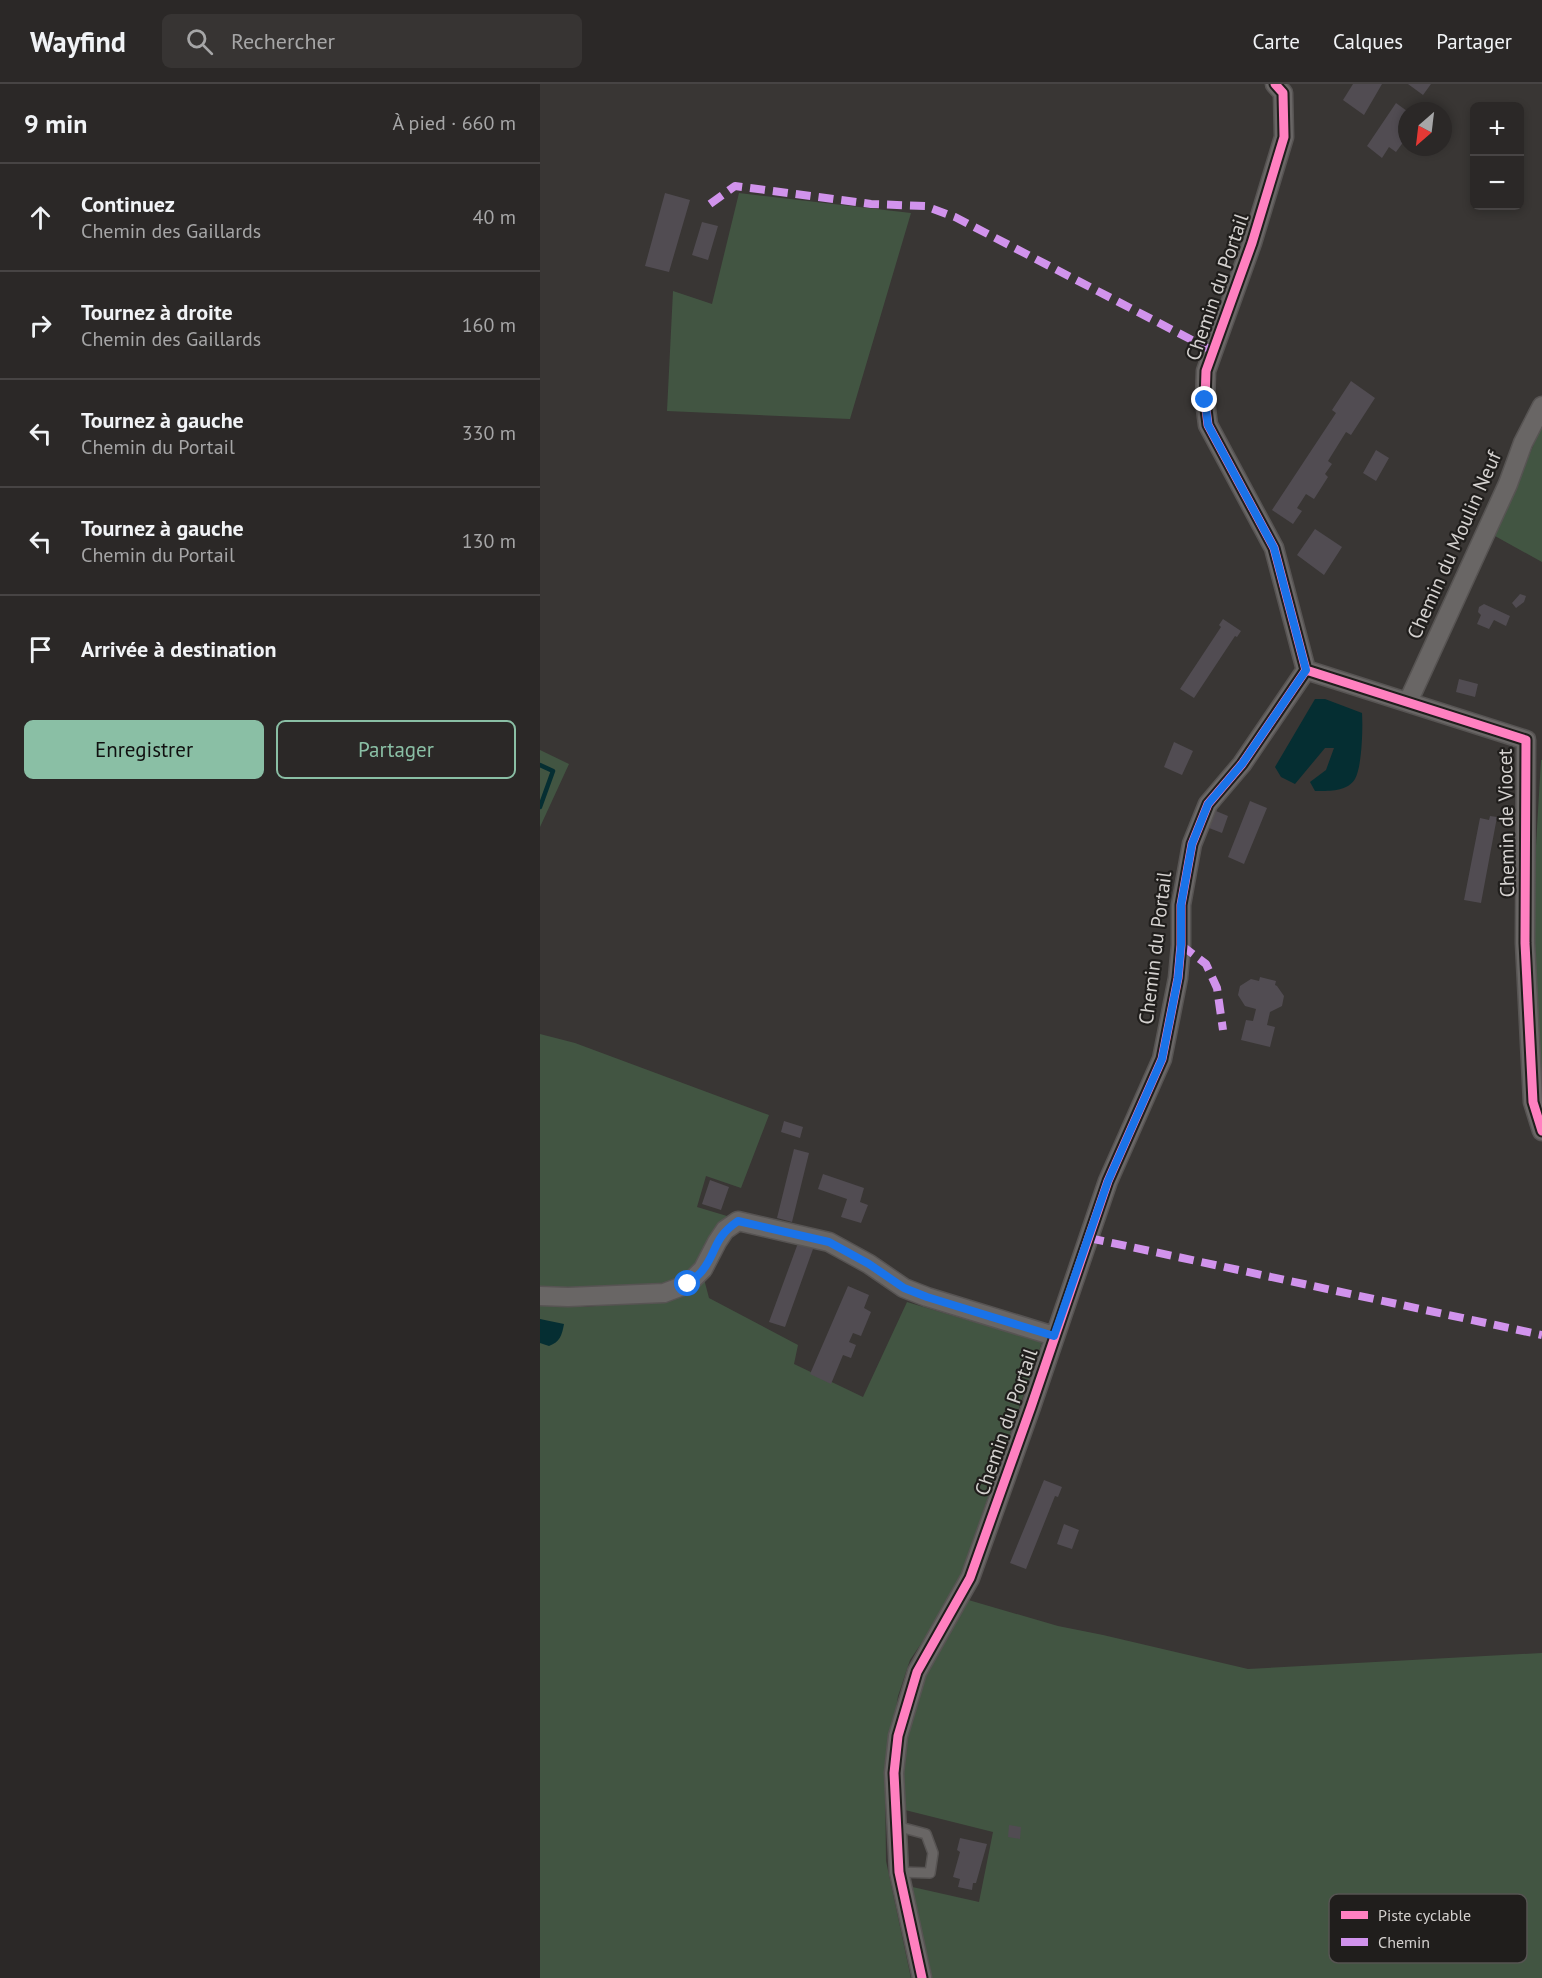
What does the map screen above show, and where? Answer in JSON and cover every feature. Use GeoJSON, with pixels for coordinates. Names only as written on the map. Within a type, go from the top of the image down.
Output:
{"type":"FeatureCollection","features":[{"type":"Feature","properties":{"kind":"street","name":"Chemin du Portail"},"geometry":{"type":"LineString","coordinates":[[922,1978],[899,1872],[894,1773],[898,1736],[917,1672],[970,1578],[1028,1418],[1108,1181],[1162,1059],[1178,978],[1181,905],[1192,844],[1208,804],[1242,764],[1306,670],[1274,548],[1208,425],[1205,400],[1206,371],[1252,243],[1284,137],[1283,93],[1275,84]]}},
{"type":"Feature","properties":{"kind":"street","name":"Chemin du Moulin Neuf"},"geometry":{"type":"LineString","coordinates":[[1408,702],[1508,484],[1523,443],[1542,406]]}},
{"type":"Feature","properties":{"kind":"street","name":"Chemin de Viocet"},"geometry":{"type":"LineString","coordinates":[[1306,670],[1534,743],[1526,954],[1533,1102],[1542,1131]]}},
{"type":"Feature","properties":{"kind":"street"},"geometry":{"type":"LineString","coordinates":[[540,1296],[664,1293],[688,1284],[703,1269],[725,1230],[738,1221],[829,1242],[869,1264],[904,1288],[1054,1336]]}},
{"type":"Feature","properties":{"kind":"lane"},"geometry":{"type":"LineString","coordinates":[[896,1826],[926,1834],[933,1853],[930,1873],[899,1872]]}},
{"type":"Feature","properties":{"kind":"green space"},"geometry":{"type":"Polygon","coordinates":[[[739,193],[911,213],[850,419],[667,411],[673,291],[712,304],[739,193]]]}},
{"type":"Feature","properties":{"kind":"green space"},"geometry":{"type":"Polygon","coordinates":[[[1542,425],[1542,562],[1495,536],[1542,425]]]}},
{"type":"Feature","properties":{"kind":"green space"},"geometry":{"type":"Polygon","coordinates":[[[540,750],[569,764],[540,827],[540,750]]]}},
{"type":"Feature","properties":{"kind":"green space"},"geometry":{"type":"Polygon","coordinates":[[[1542,760],[1542,1110],[1530,948],[1542,760]]]}},
{"type":"Feature","properties":{"kind":"green space"},"geometry":{"type":"Polygon","coordinates":[[[540,1034],[575,1043],[769,1115],[741,1188],[706,1176],[697,1207],[727,1216],[715,1231],[700,1260],[679,1282],[558,1291],[540,1286],[540,1034]]]}},
{"type":"Feature","properties":{"kind":"green space"},"geometry":{"type":"Polygon","coordinates":[[[704,1279],[709,1298],[798,1345],[794,1364],[863,1397],[907,1302],[1042,1342],[954,1595],[910,1660],[898,1696],[885,1779],[886,1861],[911,1978],[540,1978],[540,1303],[586,1307],[674,1298],[704,1279]]]}},
{"type":"Feature","properties":{"kind":"green space"},"geometry":{"type":"Polygon","coordinates":[[[965,1599],[1058,1626],[1248,1669],[1542,1653],[1542,1978],[930,1978],[908,1886],[979,1902],[993,1832],[901,1809],[899,1764],[925,1675],[965,1599]]]}},
{"type":"Feature","properties":{"kind":"water"},"geometry":{"type":"Polygon","coordinates":[[[1315,699],[1325,699],[1362,713],[1362,747],[1359,766],[1355,779],[1342,789],[1315,791],[1310,782],[1326,770],[1334,748],[1325,748],[1295,784],[1281,777],[1275,767],[1315,699]]]}},
{"type":"Feature","properties":{"kind":"water"},"geometry":{"type":"Polygon","coordinates":[[[540,1319],[564,1324],[560,1338],[549,1346],[540,1343],[540,1319]]]}},
{"type":"Feature","properties":{"kind":"building"},"geometry":{"type":"Polygon","coordinates":[[[1353,84],[1382,84],[1364,115],[1343,100],[1353,84]]]}},
{"type":"Feature","properties":{"kind":"building"},"geometry":{"type":"Polygon","coordinates":[[[1408,84],[1431,84],[1423,95],[1408,84]]]}},
{"type":"Feature","properties":{"kind":"building"},"geometry":{"type":"Polygon","coordinates":[[[1396,103],[1398,104],[1398,149],[1396,152],[1389,147],[1382,158],[1367,146],[1396,103]]]}},
{"type":"Feature","properties":{"kind":"building"},"geometry":{"type":"Polygon","coordinates":[[[665,193],[690,200],[669,272],[645,266],[665,193]]]}},
{"type":"Feature","properties":{"kind":"building"},"geometry":{"type":"Polygon","coordinates":[[[702,222],[718,226],[708,260],[692,255],[702,222]]]}},
{"type":"Feature","properties":{"kind":"building"},"geometry":{"type":"Polygon","coordinates":[[[1351,381],[1375,398],[1351,435],[1346,432],[1328,461],[1332,464],[1325,474],[1328,477],[1314,499],[1306,494],[1297,508],[1302,511],[1293,524],[1272,510],[1336,413],[1332,410],[1351,381]]]}},
{"type":"Feature","properties":{"kind":"building"},"geometry":{"type":"Polygon","coordinates":[[[1376,450],[1389,458],[1376,481],[1363,473],[1376,450]]]}},
{"type":"Feature","properties":{"kind":"building"},"geometry":{"type":"Polygon","coordinates":[[[1315,529],[1342,547],[1324,575],[1297,555],[1315,529]]]}},
{"type":"Feature","properties":{"kind":"building"},"geometry":{"type":"Polygon","coordinates":[[[1520,594],[1526,596],[1524,602],[1516,608],[1512,603],[1520,594]]]}},
{"type":"Feature","properties":{"kind":"building"},"geometry":{"type":"Polygon","coordinates":[[[1484,604],[1510,616],[1506,626],[1494,620],[1489,629],[1477,624],[1481,615],[1478,612],[1479,607],[1484,604]]]}},
{"type":"Feature","properties":{"kind":"building"},"geometry":{"type":"Polygon","coordinates":[[[1223,619],[1241,631],[1237,637],[1235,636],[1194,698],[1180,689],[1221,627],[1219,625],[1223,619]]]}},
{"type":"Feature","properties":{"kind":"building"},"geometry":{"type":"Polygon","coordinates":[[[1459,679],[1478,684],[1475,697],[1456,692],[1459,679]]]}},
{"type":"Feature","properties":{"kind":"building"},"geometry":{"type":"Polygon","coordinates":[[[1174,742],[1193,751],[1182,775],[1164,767],[1174,742]]]}},
{"type":"Feature","properties":{"kind":"building"},"geometry":{"type":"Polygon","coordinates":[[[1250,801],[1267,808],[1244,864],[1228,857],[1250,801]]]}},
{"type":"Feature","properties":{"kind":"building"},"geometry":{"type":"Polygon","coordinates":[[[1216,811],[1228,816],[1222,833],[1209,828],[1216,811]]]}},
{"type":"Feature","properties":{"kind":"building"},"geometry":{"type":"Polygon","coordinates":[[[1490,816],[1497,817],[1481,903],[1464,900],[1480,818],[1489,820],[1490,816]]]}},
{"type":"Feature","properties":{"kind":"building"},"geometry":{"type":"Polygon","coordinates":[[[1260,977],[1276,981],[1275,985],[1284,996],[1282,1006],[1270,1012],[1267,1025],[1275,1027],[1270,1047],[1241,1040],[1246,1020],[1253,1021],[1256,1009],[1245,1006],[1238,995],[1240,986],[1251,979],[1259,981],[1260,977]]]}},
{"type":"Feature","properties":{"kind":"building"},"geometry":{"type":"Polygon","coordinates":[[[784,1121],[803,1127],[800,1138],[781,1132],[784,1121]]]}},
{"type":"Feature","properties":{"kind":"building"},"geometry":{"type":"Polygon","coordinates":[[[794,1149],[809,1153],[792,1222],[777,1218],[794,1149]]]}},
{"type":"Feature","properties":{"kind":"building"},"geometry":{"type":"Polygon","coordinates":[[[823,1174],[864,1188],[860,1202],[868,1205],[861,1223],[841,1217],[847,1199],[818,1189],[823,1174]]]}},
{"type":"Feature","properties":{"kind":"building"},"geometry":{"type":"Polygon","coordinates":[[[710,1180],[729,1187],[721,1210],[702,1204],[710,1180]]]}},
{"type":"Feature","properties":{"kind":"building"},"geometry":{"type":"Polygon","coordinates":[[[798,1243],[813,1249],[785,1327],[769,1322],[798,1243]]]}},
{"type":"Feature","properties":{"kind":"building"},"geometry":{"type":"Polygon","coordinates":[[[848,1286],[869,1295],[864,1308],[871,1312],[861,1336],[853,1333],[849,1342],[856,1345],[851,1358],[843,1355],[831,1384],[810,1374],[848,1286]]]}},
{"type":"Feature","properties":{"kind":"building"},"geometry":{"type":"Polygon","coordinates":[[[1044,1480],[1062,1487],[1058,1497],[1055,1496],[1026,1569],[1010,1563],[1044,1480]]]}},
{"type":"Feature","properties":{"kind":"building"},"geometry":{"type":"Polygon","coordinates":[[[1064,1524],[1079,1530],[1072,1549],[1057,1544],[1064,1524]]]}},
{"type":"Feature","properties":{"kind":"building"},"geometry":{"type":"Polygon","coordinates":[[[1009,1825],[1021,1827],[1020,1839],[1008,1837],[1009,1825]]]}},
{"type":"Feature","properties":{"kind":"building"},"geometry":{"type":"Polygon","coordinates":[[[960,1838],[987,1844],[972,1890],[958,1887],[960,1879],[953,1877],[960,1852],[957,1850],[960,1838]]]}},
{"type":"Feature","properties":{"kind":"waterway"},"geometry":{"type":"LineString","coordinates":[[540,765],[553,771],[540,807]]}},
{"type":"Feature","properties":{"kind":"marked path"},"geometry":{"type":"LineString","coordinates":[[710,204],[735,186],[871,204],[925,206],[955,217],[1213,351]]}},
{"type":"Feature","properties":{"kind":"marked path"},"geometry":{"type":"LineString","coordinates":[[1181,945],[1206,964],[1217,988],[1223,1030]]}},
{"type":"Feature","properties":{"kind":"marked path"},"geometry":{"type":"LineString","coordinates":[[1089,1238],[1542,1335]]}},
{"type":"Feature","properties":{"kind":"cycle path"},"geometry":{"type":"LineString","coordinates":[[922,1978],[899,1872],[894,1773],[898,1736],[917,1672],[970,1578],[1108,1181],[1162,1059],[1178,978],[1181,905],[1192,844],[1208,804],[1242,764],[1306,670],[1274,548],[1208,425],[1205,401],[1206,371],[1252,243],[1284,137],[1283,93],[1275,84]]}},
{"type":"Feature","properties":{"kind":"cycle path"},"geometry":{"type":"LineString","coordinates":[[1306,670],[1526,740],[1525,943],[1533,1102],[1542,1131]]}},
{"type":"Feature","properties":{"kind":"route"},"geometry":{"type":"LineString","coordinates":[[688,1284],[703,1269],[725,1230],[738,1221],[829,1242],[869,1264],[904,1288],[1054,1336],[1108,1181],[1162,1059],[1178,978],[1181,905],[1192,844],[1208,804],[1242,764],[1306,670],[1274,548],[1208,425],[1205,400]]}}]}
